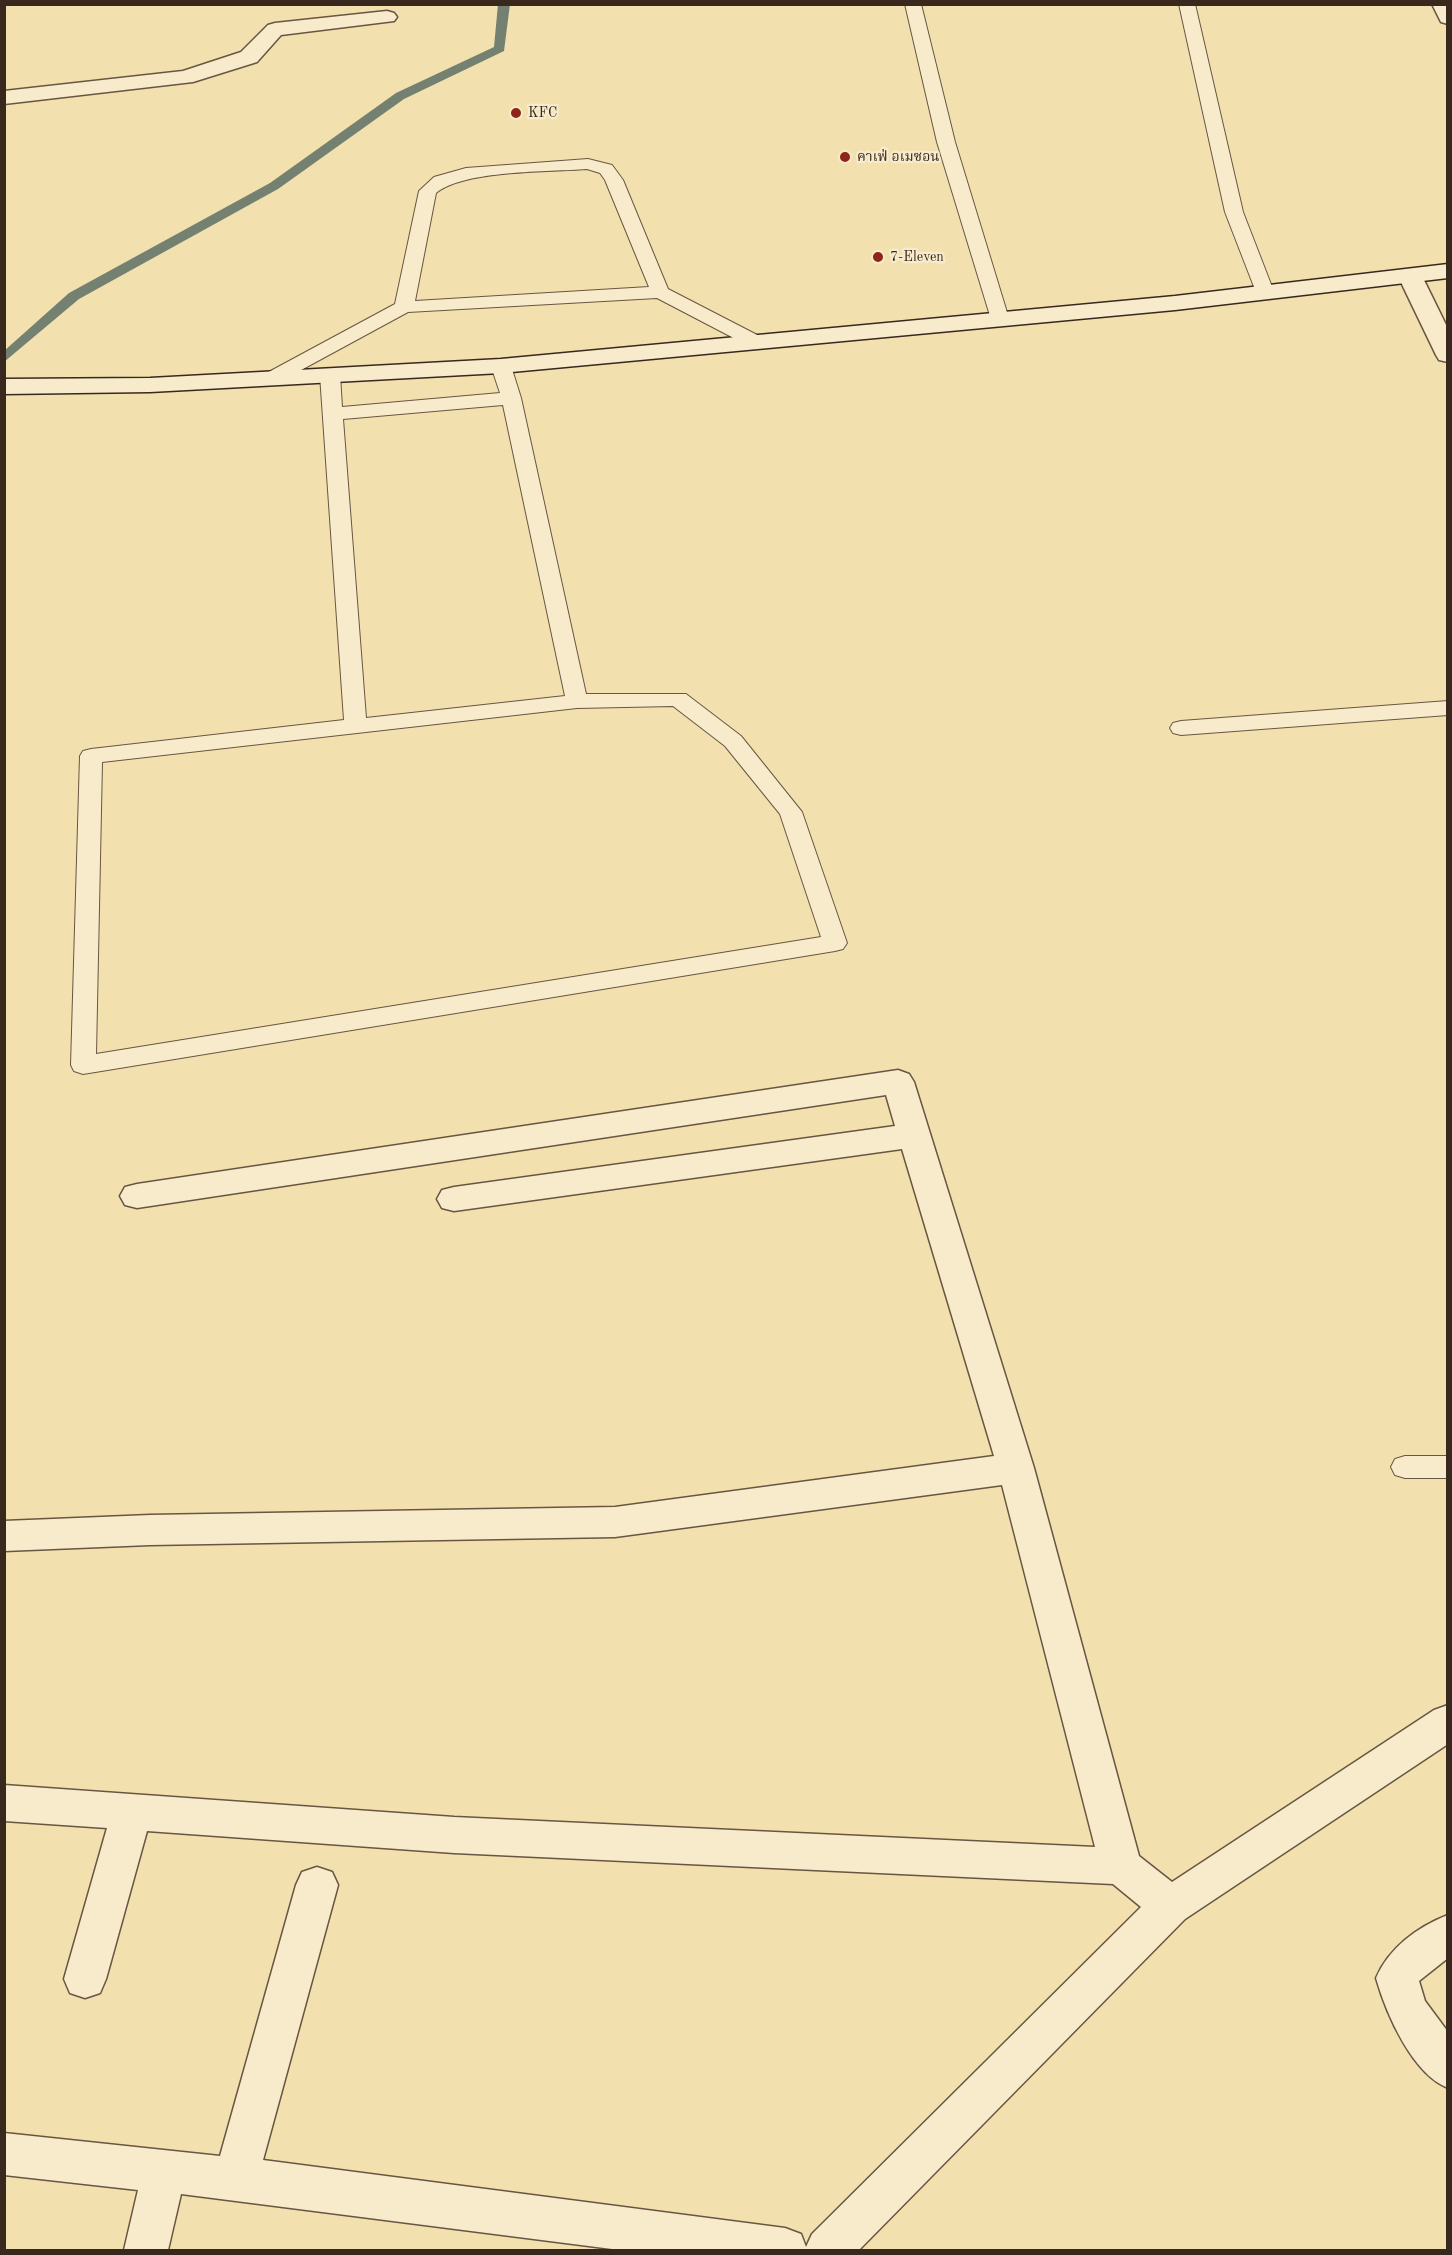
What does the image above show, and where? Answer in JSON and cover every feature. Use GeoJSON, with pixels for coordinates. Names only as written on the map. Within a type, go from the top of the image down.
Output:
{"type":"FeatureCollection","features":[{"type":"Feature","properties":{"kind":"street"},"geometry":{"type":"LineString","coordinates":[[1442,4],[1448,18]]}},
{"type":"Feature","properties":{"kind":"street"},"geometry":{"type":"LineString","coordinates":[[4,98],[184,77],[249,57],[275,29],[387,17]]}},
{"type":"Feature","properties":{"kind":"street"},"geometry":{"type":"LineString","coordinates":[[4,387],[150,385],[501,366],[1000,319],[1448,271]]}},
{"type":"Feature","properties":{"kind":"street"},"geometry":{"type":"LineString","coordinates":[[1410,276],[1448,355]]}},
{"type":"Feature","properties":{"kind":"street"},"geometry":{"type":"LineString","coordinates":[[137,1196],[898,1082],[1016,1468],[1121,1866],[1170,1906]]}},
{"type":"Feature","properties":{"kind":"street"},"geometry":{"type":"LineString","coordinates":[[453,1199],[914,1135]]}},
{"type":"Feature","properties":{"kind":"street"},"geometry":{"type":"LineString","coordinates":[[4,1536],[162,1529],[615,1522],[1016,1468]]}},
{"type":"Feature","properties":{"kind":"street"},"geometry":{"type":"LineString","coordinates":[[828,2250],[1170,1906],[1448,1722]]}},
{"type":"Feature","properties":{"kind":"street"},"geometry":{"type":"LineString","coordinates":[[4,1803],[454,1835],[1121,1866]]}},
{"type":"Feature","properties":{"kind":"street"},"geometry":{"type":"LineString","coordinates":[[85,1979],[132,1812]]}},
{"type":"Feature","properties":{"kind":"street"},"geometry":{"type":"LineString","coordinates":[[236,2179],[317,1885]]}},
{"type":"Feature","properties":{"kind":"street"},"geometry":{"type":"LineString","coordinates":[[1448,1934],[1406,1964],[1397,1978],[1406,2010],[1448,2068]]}},
{"type":"Feature","properties":{"kind":"street"},"geometry":{"type":"LineString","coordinates":[[4,2154],[236,2179],[785,2250]]}},
{"type":"Feature","properties":{"kind":"street"},"geometry":{"type":"LineString","coordinates":[[146,2250],[164,2171]]}},
{"type":"Feature","properties":{"kind":"lane"},"geometry":{"type":"LineString","coordinates":[[913,4],[946,142],[1000,319]]}},
{"type":"Feature","properties":{"kind":"lane"},"geometry":{"type":"LineString","coordinates":[[1187,4],[1234,212],[1265,292]]}},
{"type":"Feature","properties":{"kind":"lane"},"geometry":{"type":"LineString","coordinates":[[404,307],[428,191],[440,181],[466,173],[588,164],[606,169],[614,180],[660,292]]}},
{"type":"Feature","properties":{"kind":"lane"},"geometry":{"type":"LineString","coordinates":[[272,378],[404,307],[660,292],[756,342]]}},
{"type":"Feature","properties":{"kind":"lane"},"geometry":{"type":"LineString","coordinates":[[501,366],[511,398],[577,700]]}},
{"type":"Feature","properties":{"kind":"lane"},"geometry":{"type":"LineString","coordinates":[[330,375],[355,725]]}},
{"type":"Feature","properties":{"kind":"lane"},"geometry":{"type":"LineString","coordinates":[[333,414],[511,398]]}},
{"type":"Feature","properties":{"kind":"lane"},"geometry":{"type":"LineString","coordinates":[[678,699],[733,741],[791,812],[835,943],[83,1065],[91,756],[355,725],[577,700],[678,699]]}},
{"type":"Feature","properties":{"kind":"lane"},"geometry":{"type":"LineString","coordinates":[[1181,728],[1448,708]]}},
{"type":"Feature","properties":{"kind":"lane"},"geometry":{"type":"LineString","coordinates":[[1405,1467],[1448,1467]]}},
{"type":"Feature","properties":{"kind":"waterway"},"geometry":{"type":"LineString","coordinates":[[4,358],[74,296],[274,186],[400,96],[500,49],[504,4]]}},
{"type":"Feature","properties":{"kind":"place","name":"KFC"},"geometry":{"type":"Point","coordinates":[516,113]}},
{"type":"Feature","properties":{"kind":"place","name":"คาเฟ่ อเมซอน"},"geometry":{"type":"Point","coordinates":[845,157]}},
{"type":"Feature","properties":{"kind":"place","name":"7-Eleven"},"geometry":{"type":"Point","coordinates":[878,257]}}]}
